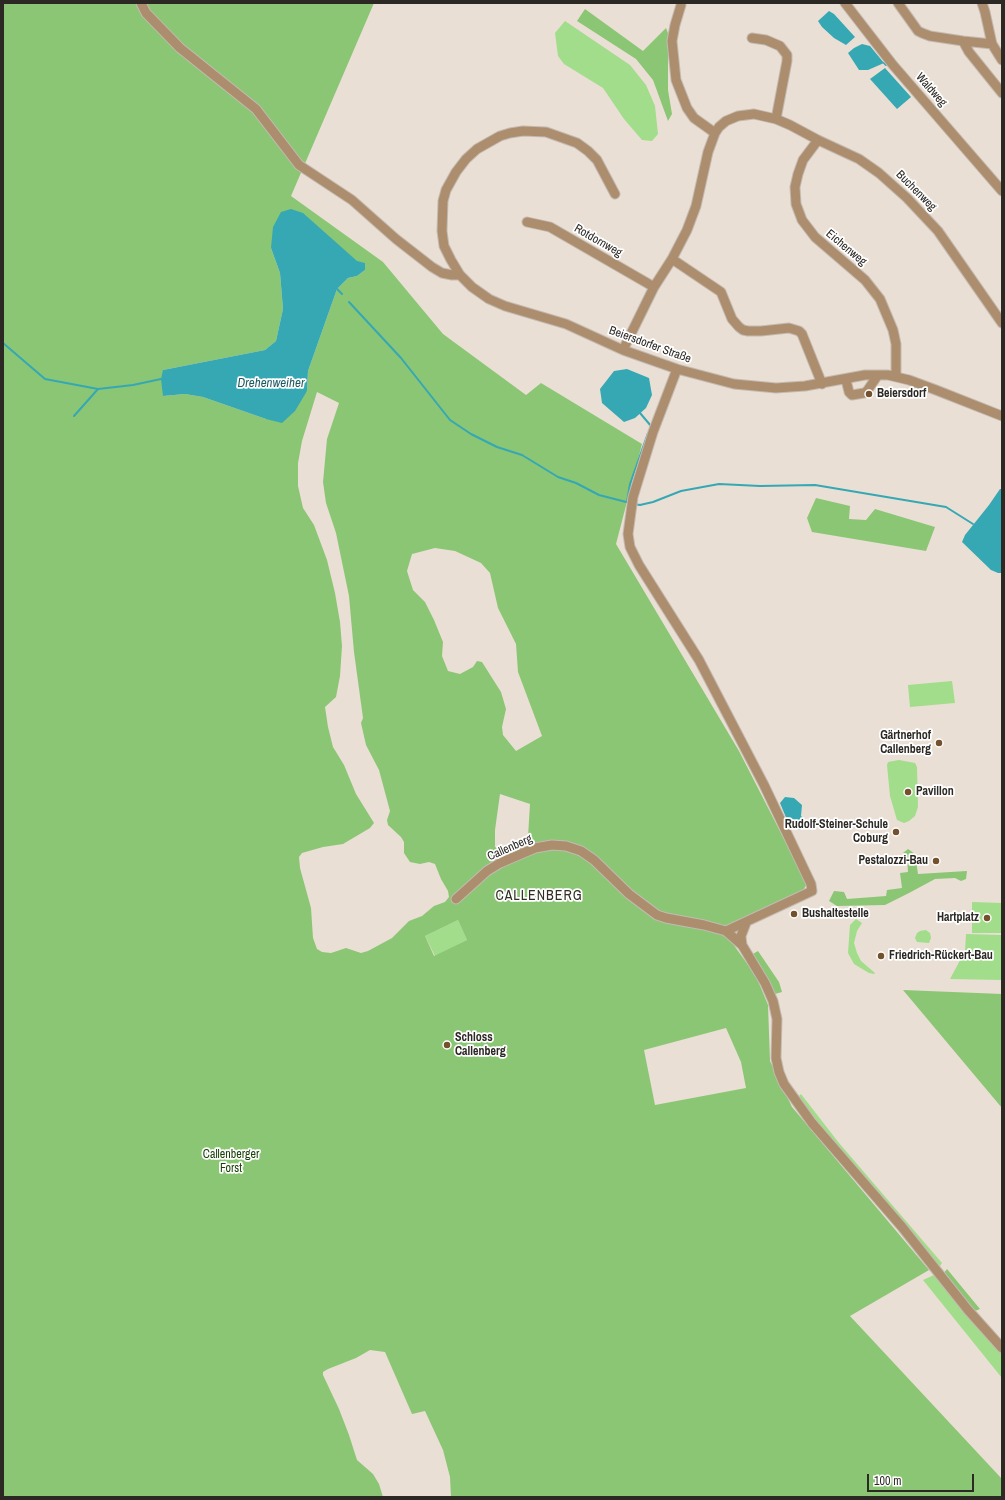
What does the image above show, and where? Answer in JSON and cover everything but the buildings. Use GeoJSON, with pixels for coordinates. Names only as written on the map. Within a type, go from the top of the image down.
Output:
{"type":"FeatureCollection","features":[{"type":"Feature","properties":{"kind":"street"},"geometry":{"type":"LineString","coordinates":[[141,3],[146,13],[180,48],[256,109],[299,166],[352,200],[432,267],[442,273],[460,275]]}},
{"type":"Feature","properties":{"kind":"street","name":"Waldweg"},"geometry":{"type":"LineString","coordinates":[[845,3],[893,65],[1002,191]]}},
{"type":"Feature","properties":{"kind":"street"},"geometry":{"type":"LineString","coordinates":[[898,3],[918,31],[922,34],[992,44]]}},
{"type":"Feature","properties":{"kind":"street"},"geometry":{"type":"LineString","coordinates":[[982,3],[992,44],[1002,60]]}},
{"type":"Feature","properties":{"kind":"street"},"geometry":{"type":"LineString","coordinates":[[681,5],[672,41],[676,80],[687,108],[694,118],[715,133]]}},
{"type":"Feature","properties":{"kind":"street"},"geometry":{"type":"LineString","coordinates":[[752,38],[766,40],[780,46],[787,55],[776,119]]}},
{"type":"Feature","properties":{"kind":"street"},"geometry":{"type":"LineString","coordinates":[[963,41],[969,52],[1002,93]]}},
{"type":"Feature","properties":{"kind":"street","name":"Buchenweg"},"geometry":{"type":"LineString","coordinates":[[623,350],[654,287],[672,259],[687,230],[696,206],[708,152],[715,133],[718,128],[726,122],[738,116],[754,114],[776,119],[870,166],[907,198],[938,231],[1002,323]]}},
{"type":"Feature","properties":{"kind":"street","name":"Beiersdorfer Straße"},"geometry":{"type":"LineString","coordinates":[[615,194],[598,160],[588,151],[569,139],[546,132],[523,131],[510,133],[488,142],[477,149],[466,159],[456,172],[446,190],[443,201],[442,231],[444,246],[460,275],[472,287],[489,299],[505,306],[566,324],[623,350],[677,369],[718,381],[783,388],[822,384],[865,375],[896,376],[1002,416]]}},
{"type":"Feature","properties":{"kind":"street","name":"Eichenweg"},"geometry":{"type":"LineString","coordinates":[[818,140],[803,160],[798,174],[795,187],[796,204],[802,220],[815,237],[865,280],[880,299],[893,330],[896,344],[896,376]]}},
{"type":"Feature","properties":{"kind":"street","name":"Rotdornweg"},"geometry":{"type":"LineString","coordinates":[[527,222],[550,227],[654,287]]}},
{"type":"Feature","properties":{"kind":"street"},"geometry":{"type":"LineString","coordinates":[[672,259],[721,292],[732,319],[743,330],[748,332],[789,328],[802,334],[822,384]]}},
{"type":"Feature","properties":{"kind":"street"},"geometry":{"type":"LineString","coordinates":[[677,369],[653,432],[633,497],[628,534],[630,547],[639,565],[700,660],[764,785],[811,884],[812,891],[726,931],[742,945],[765,983],[773,1001],[777,1019],[776,1058],[779,1072],[792,1097],[842,1158],[902,1227],[968,1310],[1002,1348]]}},
{"type":"Feature","properties":{"kind":"street"},"geometry":{"type":"LineString","coordinates":[[846,380],[849,392],[852,395],[867,391],[878,375]]}},
{"type":"Feature","properties":{"kind":"street","name":"Callenberg"},"geometry":{"type":"LineString","coordinates":[[456,899],[487,871],[500,863],[535,848],[552,845],[566,846],[581,851],[594,860],[634,898],[656,915],[726,931]]}},
{"type":"Feature","properties":{"kind":"street"},"geometry":{"type":"LineString","coordinates":[[742,945],[741,936],[746,923]]}},
{"type":"Feature","properties":{"kind":"green space","name":"Callenberger Forst"},"geometry":{"type":"Polygon","coordinates":[[[3,3],[374,3],[291,196],[383,262],[443,334],[526,395],[541,383],[642,444],[616,544],[739,751],[807,884],[802,892],[742,922],[728,937],[756,976],[768,1005],[770,1061],[792,1107],[929,1270],[850,1316],[1002,1479],[1002,1497],[451,1497],[450,1477],[443,1450],[425,1411],[412,1414],[385,1352],[370,1350],[356,1358],[328,1369],[323,1372],[323,1375],[339,1409],[357,1460],[373,1474],[379,1484],[383,1497],[3,1497],[3,3]],[[271,248],[280,273],[283,309],[276,341],[265,350],[163,370],[163,396],[185,394],[203,397],[266,419],[307,391],[308,371],[337,289],[348,278],[357,276],[365,270],[364,263],[271,248]],[[317,392],[302,441],[298,463],[298,486],[303,508],[314,525],[327,560],[340,622],[342,646],[340,676],[336,697],[325,707],[328,727],[333,747],[344,765],[356,794],[374,823],[370,828],[343,844],[323,847],[302,853],[299,857],[300,868],[311,908],[313,938],[317,949],[322,952],[331,953],[346,948],[361,953],[368,951],[392,938],[409,921],[422,916],[434,906],[445,902],[449,897],[448,891],[435,864],[429,862],[420,864],[410,862],[404,853],[404,842],[401,837],[388,825],[387,820],[390,811],[379,770],[366,745],[361,723],[363,718],[354,652],[349,596],[336,533],[326,503],[323,482],[327,439],[339,403],[317,392]],[[435,548],[412,554],[407,571],[413,590],[425,602],[434,620],[443,642],[442,656],[448,671],[460,674],[473,667],[477,661],[482,662],[501,692],[506,709],[502,727],[503,735],[516,751],[542,736],[518,672],[516,644],[498,608],[490,573],[481,563],[455,551],[435,548]],[[500,794],[495,830],[495,847],[506,853],[528,837],[530,804],[500,794]],[[458,920],[425,936],[434,956],[467,940],[458,920]],[[726,1028],[644,1050],[655,1105],[746,1088],[741,1062],[726,1028]]]}},
{"type":"Feature","properties":{"kind":"green space"},"geometry":{"type":"Polygon","coordinates":[[[585,9],[643,51],[666,28],[668,33],[668,90],[672,114],[668,121],[653,80],[636,59],[577,21],[585,9]]]}},
{"type":"Feature","properties":{"kind":"green space"},"geometry":{"type":"Polygon","coordinates":[[[565,21],[630,65],[646,85],[655,106],[658,134],[652,141],[642,140],[624,119],[603,88],[564,64],[558,56],[555,33],[565,21]]]}},
{"type":"Feature","properties":{"kind":"green space"},"geometry":{"type":"Polygon","coordinates":[[[816,498],[850,506],[849,519],[866,520],[875,509],[935,527],[926,551],[812,532],[807,518],[816,498]]]}},
{"type":"Feature","properties":{"kind":"green space"},"geometry":{"type":"Polygon","coordinates":[[[952,681],[955,703],[910,707],[908,685],[952,681]]]}},
{"type":"Feature","properties":{"kind":"green space"},"geometry":{"type":"Polygon","coordinates":[[[899,760],[915,763],[917,767],[918,807],[915,816],[904,823],[897,820],[890,796],[887,765],[888,762],[899,760]]]}},
{"type":"Feature","properties":{"kind":"green space"},"geometry":{"type":"Polygon","coordinates":[[[908,849],[915,854],[918,874],[967,871],[966,879],[961,881],[955,878],[935,879],[885,905],[837,906],[829,901],[834,891],[844,892],[847,899],[886,896],[887,890],[902,888],[900,873],[908,872],[907,856],[903,853],[908,849]]]}},
{"type":"Feature","properties":{"kind":"green space","name":"Hartplatz"},"geometry":{"type":"Polygon","coordinates":[[[972,902],[1002,903],[1002,933],[972,933],[972,902]]]}},
{"type":"Feature","properties":{"kind":"green space"},"geometry":{"type":"Polygon","coordinates":[[[856,919],[862,923],[857,931],[854,943],[857,953],[861,961],[875,973],[874,974],[869,973],[854,964],[848,953],[850,925],[856,919]]]}},
{"type":"Feature","properties":{"kind":"green space"},"geometry":{"type":"Polygon","coordinates":[[[458,920],[467,940],[435,956],[425,936],[458,920]]]}},
{"type":"Feature","properties":{"kind":"green space"},"geometry":{"type":"Polygon","coordinates":[[[926,930],[930,933],[931,938],[929,943],[917,942],[915,938],[917,933],[926,930]]]}},
{"type":"Feature","properties":{"kind":"green space"},"geometry":{"type":"Polygon","coordinates":[[[966,934],[1002,935],[1002,980],[950,979],[965,951],[966,934]]]}},
{"type":"Feature","properties":{"kind":"green space"},"geometry":{"type":"Polygon","coordinates":[[[758,951],[779,982],[782,992],[775,994],[751,955],[758,951]]]}},
{"type":"Feature","properties":{"kind":"green space"},"geometry":{"type":"Polygon","coordinates":[[[903,990],[1002,994],[1002,1108],[903,990]]]}},
{"type":"Feature","properties":{"kind":"green space"},"geometry":{"type":"Polygon","coordinates":[[[801,1094],[839,1143],[942,1263],[940,1266],[935,1265],[816,1123],[797,1098],[801,1094]]]}},
{"type":"Feature","properties":{"kind":"green space"},"geometry":{"type":"Polygon","coordinates":[[[947,1269],[980,1309],[975,1311],[943,1274],[947,1269]]]}},
{"type":"Feature","properties":{"kind":"green space"},"geometry":{"type":"Polygon","coordinates":[[[934,1275],[982,1333],[1002,1352],[1002,1378],[923,1280],[934,1275]]]}},
{"type":"Feature","properties":{"kind":"water"},"geometry":{"type":"Polygon","coordinates":[[[829,11],[834,14],[855,37],[846,45],[834,38],[818,21],[829,11]]]}},
{"type":"Feature","properties":{"kind":"water"},"geometry":{"type":"Polygon","coordinates":[[[862,44],[870,46],[884,63],[868,70],[859,70],[848,53],[862,44]]]}},
{"type":"Feature","properties":{"kind":"water"},"geometry":{"type":"Polygon","coordinates":[[[885,68],[911,97],[897,109],[870,79],[885,68]]]}},
{"type":"Feature","properties":{"kind":"water","name":"Drehenweiher"},"geometry":{"type":"Polygon","coordinates":[[[291,209],[303,213],[357,261],[365,263],[365,270],[357,276],[348,278],[337,289],[308,371],[307,391],[295,411],[282,423],[266,419],[203,397],[185,394],[163,396],[161,379],[163,370],[265,350],[276,341],[283,309],[280,273],[271,248],[273,227],[281,212],[291,209]]]}},
{"type":"Feature","properties":{"kind":"water"},"geometry":{"type":"Polygon","coordinates":[[[627,369],[649,378],[652,395],[646,408],[635,418],[624,422],[602,403],[600,389],[614,371],[627,369]]]}},
{"type":"Feature","properties":{"kind":"water"},"geometry":{"type":"Polygon","coordinates":[[[1000,489],[1002,489],[1002,573],[998,573],[991,570],[962,542],[965,535],[1000,489]]]}},
{"type":"Feature","properties":{"kind":"water"},"geometry":{"type":"Polygon","coordinates":[[[785,797],[794,798],[802,805],[801,816],[804,819],[801,830],[790,827],[780,803],[785,797]]]}},
{"type":"Feature","properties":{"kind":"waterway"},"geometry":{"type":"LineString","coordinates":[[337,289],[342,294]]}},
{"type":"Feature","properties":{"kind":"waterway"},"geometry":{"type":"LineString","coordinates":[[349,302],[401,358],[450,420],[471,434],[497,447],[522,455],[558,477],[576,483],[599,495],[630,503]]}},
{"type":"Feature","properties":{"kind":"waterway"},"geometry":{"type":"LineString","coordinates":[[3,343],[45,379],[98,389],[133,385],[161,379]]}},
{"type":"Feature","properties":{"kind":"waterway"},"geometry":{"type":"LineString","coordinates":[[74,416],[98,389]]}},
{"type":"Feature","properties":{"kind":"waterway"},"geometry":{"type":"LineString","coordinates":[[640,413],[651,426],[650,428]]}},
{"type":"Feature","properties":{"kind":"waterway"},"geometry":{"type":"LineString","coordinates":[[627,502],[630,484],[648,433]]}},
{"type":"Feature","properties":{"kind":"waterway"},"geometry":{"type":"LineString","coordinates":[[634,504],[640,505],[653,502],[681,491],[719,484],[760,486],[815,485],[946,507],[973,524]]}},
{"type":"Feature","properties":{"kind":"place","name":"Beiersdorf"},"geometry":{"type":"Point","coordinates":[869,394]}},
{"type":"Feature","properties":{"kind":"place","name":"Gärtnerhof Callenberg"},"geometry":{"type":"Point","coordinates":[939,743]}},
{"type":"Feature","properties":{"kind":"place","name":"Pavillon"},"geometry":{"type":"Point","coordinates":[908,792]}},
{"type":"Feature","properties":{"kind":"place","name":"Rudolf-Steiner-Schule Coburg"},"geometry":{"type":"Point","coordinates":[896,832]}},
{"type":"Feature","properties":{"kind":"place","name":"Pestalozzi-Bau"},"geometry":{"type":"Point","coordinates":[936,861]}},
{"type":"Feature","properties":{"kind":"place","name":"Bushaltestelle"},"geometry":{"type":"Point","coordinates":[794,914]}},
{"type":"Feature","properties":{"kind":"place","name":"Hartplatz"},"geometry":{"type":"Point","coordinates":[987,918]}},
{"type":"Feature","properties":{"kind":"place","name":"Friedrich-Rückert-Bau"},"geometry":{"type":"Point","coordinates":[881,956]}},
{"type":"Feature","properties":{"kind":"place","name":"Schloss Callenberg"},"geometry":{"type":"Point","coordinates":[447,1045]}},
{"type":"Feature","properties":{"kind":"district","name":"CALLENBERG"},"geometry":{"type":"Point","coordinates":[539,896]}}]}
